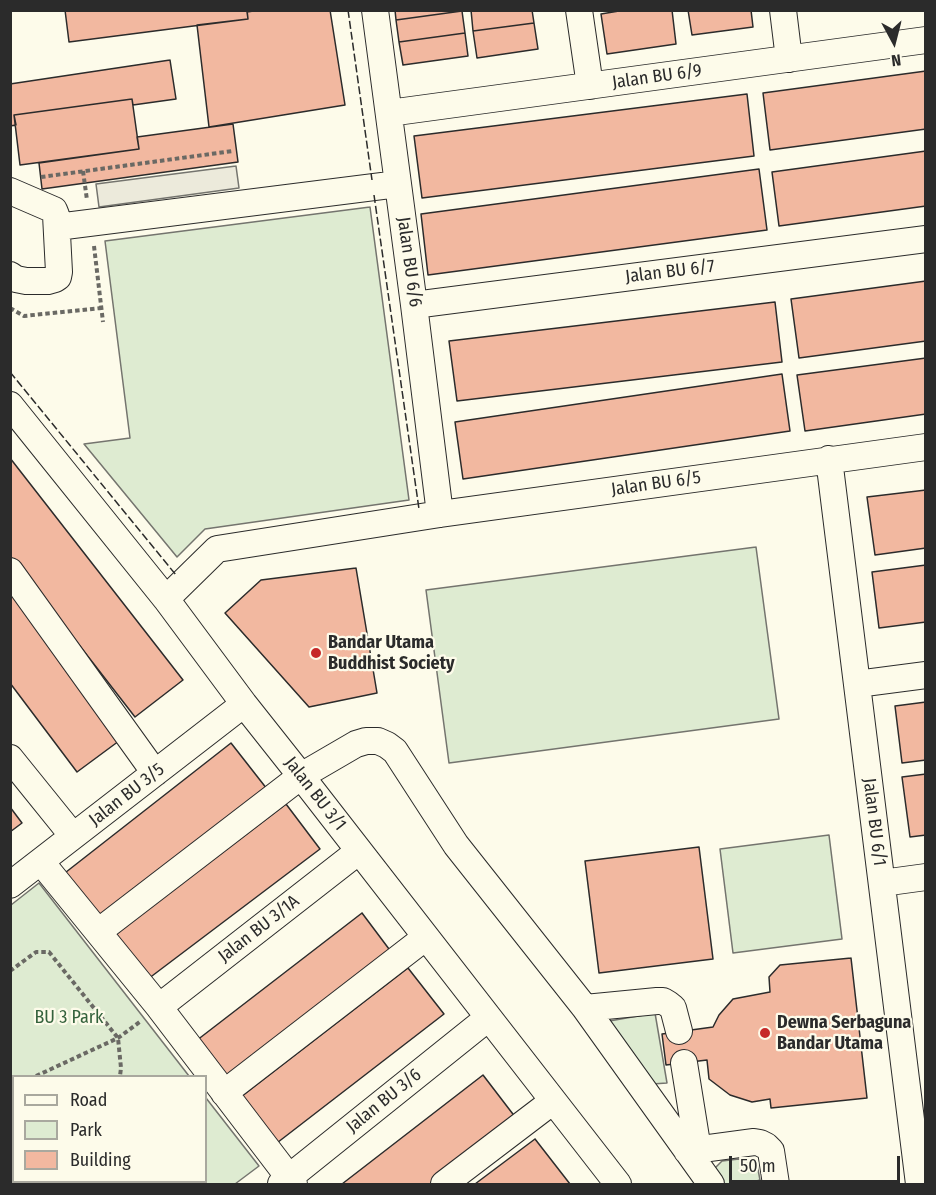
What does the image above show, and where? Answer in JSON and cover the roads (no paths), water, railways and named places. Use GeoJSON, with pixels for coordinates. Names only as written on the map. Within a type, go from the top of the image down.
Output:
{"type":"FeatureCollection","features":[{"type":"Feature","properties":{"kind":"street","name":"Jalan BU 6/6"},"geometry":{"type":"LineString","coordinates":[[375,10],[440,514]]}},
{"type":"Feature","properties":{"kind":"street"},"geometry":{"type":"LineString","coordinates":[[579,10],[590,86]]}},
{"type":"Feature","properties":{"kind":"street"},"geometry":{"type":"LineString","coordinates":[[783,10],[789,59]]}},
{"type":"Feature","properties":{"kind":"street","name":"Jalan BU 6/9"},"geometry":{"type":"LineString","coordinates":[[389,113],[926,40]]}},
{"type":"Feature","properties":{"kind":"street"},"geometry":{"type":"LineString","coordinates":[[10,275],[16,279],[48,280],[56,279],[59,272],[54,210],[21,184]]}},
{"type":"Feature","properties":{"kind":"street"},"geometry":{"type":"LineString","coordinates":[[57,226],[398,184]]}},
{"type":"Feature","properties":{"kind":"street","name":"Jalan BU 6/7"},"geometry":{"type":"LineString","coordinates":[[414,305],[926,239]]}},
{"type":"Feature","properties":{"kind":"street","name":"Jalan BU 3/1"},"geometry":{"type":"LineString","coordinates":[[10,405],[166,599],[244,705],[618,1185]]}},
{"type":"Feature","properties":{"kind":"street","name":"Jalan BU 6/5"},"geometry":{"type":"LineString","coordinates":[[166,599],[217,549],[440,514],[926,447]]}},
{"type":"Feature","properties":{"kind":"street","name":"Jalan BU 6/1"},"geometry":{"type":"LineString","coordinates":[[829,459],[882,883],[917,1091],[919,1185]]}},
{"type":"Feature","properties":{"kind":"street"},"geometry":{"type":"LineString","coordinates":[[10,571],[155,773]]}},
{"type":"Feature","properties":{"kind":"street"},"geometry":{"type":"LineString","coordinates":[[857,684],[926,675]]}},
{"type":"Feature","properties":{"kind":"street","name":"Jalan BU 3/5"},"geometry":{"type":"LineString","coordinates":[[10,885],[244,705]]}},
{"type":"Feature","properties":{"kind":"street"},"geometry":{"type":"LineString","coordinates":[[98,932],[301,776],[356,744],[378,741],[395,751],[456,845],[585,1008],[692,1150],[711,1185]]}},
{"type":"Feature","properties":{"kind":"street"},"geometry":{"type":"LineString","coordinates":[[10,758],[73,836]]}},
{"type":"Feature","properties":{"kind":"street","name":"Jalan BU 3/1A"},"geometry":{"type":"LineString","coordinates":[[159,1007],[359,851]]}},
{"type":"Feature","properties":{"kind":"street"},"geometry":{"type":"LineString","coordinates":[[40,862],[159,1007],[288,1182]]}},
{"type":"Feature","properties":{"kind":"street"},"geometry":{"type":"LineString","coordinates":[[882,883],[926,877]]}},
{"type":"Feature","properties":{"kind":"street"},"geometry":{"type":"LineString","coordinates":[[224,1093],[426,937]]}},
{"type":"Feature","properties":{"kind":"street"},"geometry":{"type":"LineString","coordinates":[[585,1008],[663,1001],[673,1008],[679,1031]]}},
{"type":"Feature","properties":{"kind":"street","name":"Jalan BU 3/6"},"geometry":{"type":"LineString","coordinates":[[288,1182],[488,1018]]}},
{"type":"Feature","properties":{"kind":"street"},"geometry":{"type":"LineString","coordinates":[[684,1063],[692,1150]]}},
{"type":"Feature","properties":{"kind":"street"},"geometry":{"type":"LineString","coordinates":[[444,1185],[553,1101]]}},
{"type":"Feature","properties":{"kind":"street"},"geometry":{"type":"LineString","coordinates":[[692,1150],[760,1143],[771,1151],[776,1185]]}},
{"type":"Feature","properties":{"kind":"place","name":"Bandar Utama Buddhist Society"},"geometry":{"type":"Point","coordinates":[316,653]}},
{"type":"Feature","properties":{"kind":"place","name":"Dewna Serbaguna Bandar Utama"},"geometry":{"type":"Point","coordinates":[765,1033]}},
{"type":"Feature","properties":{"kind":"park label","name":"BU 3 Park"},"geometry":{"type":"Point","coordinates":[69,1018]}}]}
